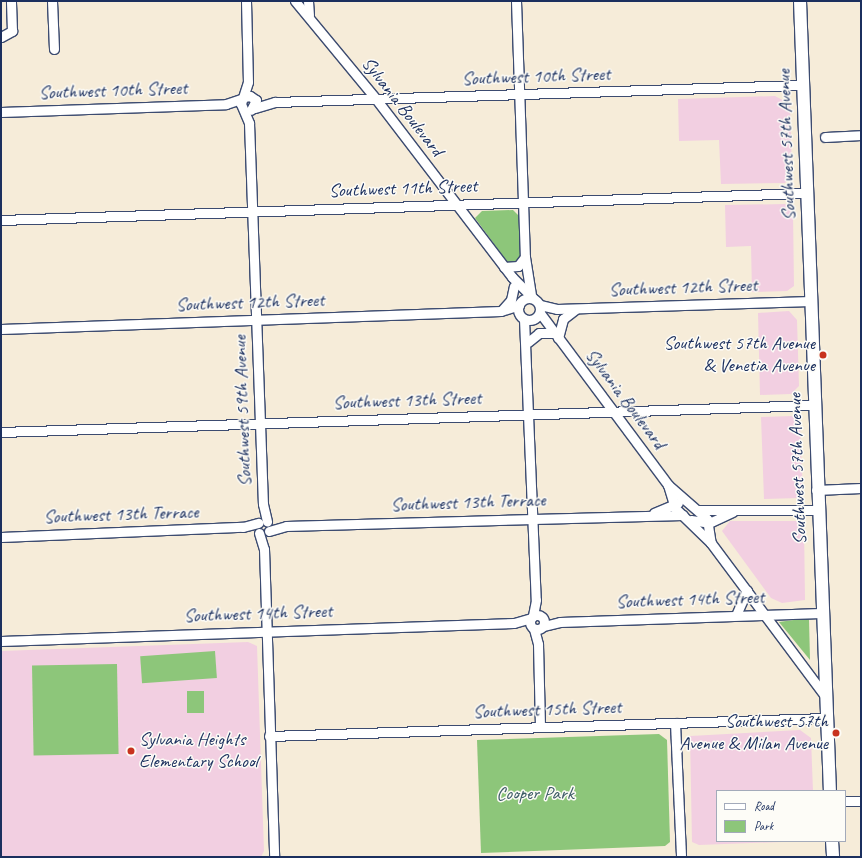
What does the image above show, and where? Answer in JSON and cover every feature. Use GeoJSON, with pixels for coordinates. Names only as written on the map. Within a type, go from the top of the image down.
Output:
{"type":"FeatureCollection","features":[{"type":"Feature","properties":{"kind":"main road","name":"Southwest 57th Avenue"},"geometry":{"type":"LineString","coordinates":[[800,1],[816,490],[825,718],[830,790]]}},
{"type":"Feature","properties":{"kind":"main road"},"geometry":{"type":"LineString","coordinates":[[832,842],[833,857]]}},
{"type":"Feature","properties":{"kind":"street"},"geometry":{"type":"LineString","coordinates":[[1,37],[12,31],[11,1]]}},
{"type":"Feature","properties":{"kind":"street"},"geometry":{"type":"LineString","coordinates":[[52,1],[54,49]]}},
{"type":"Feature","properties":{"kind":"street","name":"Southwest 59th Avenue"},"geometry":{"type":"LineString","coordinates":[[246,1],[274,857]]}},
{"type":"Feature","properties":{"kind":"street","name":"Sylvania Boulevard"},"geometry":{"type":"LineString","coordinates":[[295,1],[309,15],[376,99],[504,267],[513,281],[533,298],[556,335],[668,485],[709,523]]}},
{"type":"Feature","properties":{"kind":"street"},"geometry":{"type":"LineString","coordinates":[[308,1],[309,15]]}},
{"type":"Feature","properties":{"kind":"street"},"geometry":{"type":"LineString","coordinates":[[516,1],[525,257],[533,298]]}},
{"type":"Feature","properties":{"kind":"street","name":"Southwest 10th Street"},"geometry":{"type":"LineString","coordinates":[[1,112],[802,85]]}},
{"type":"Feature","properties":{"kind":"street"},"geometry":{"type":"LineString","coordinates":[[825,137],[861,135]]}},
{"type":"Feature","properties":{"kind":"street","name":"Southwest 11th Street"},"geometry":{"type":"LineString","coordinates":[[1,220],[806,193]]}},
{"type":"Feature","properties":{"kind":"street"},"geometry":{"type":"LineString","coordinates":[[504,267],[518,266],[525,257]]}},
{"type":"Feature","properties":{"kind":"street"},"geometry":{"type":"LineString","coordinates":[[501,311],[511,300],[513,281]]}},
{"type":"Feature","properties":{"kind":"street","name":"Sylvania Boulevard"},"geometry":{"type":"LineString","coordinates":[[513,281],[524,318],[528,342],[536,600],[538,622],[540,727]]}},
{"type":"Feature","properties":{"kind":"street","name":"Southwest 12th Street"},"geometry":{"type":"LineString","coordinates":[[501,311],[533,298]]}},
{"type":"Feature","properties":{"kind":"street","name":"Southwest 12th Street"},"geometry":{"type":"LineString","coordinates":[[1,329],[501,311],[524,318],[540,309],[811,301]]}},
{"type":"Feature","properties":{"kind":"street"},"geometry":{"type":"LineString","coordinates":[[528,342],[539,333],[556,335],[563,319],[577,309]]}},
{"type":"Feature","properties":{"kind":"street","name":"Sylvania Boulevard"},"geometry":{"type":"LineString","coordinates":[[524,318],[556,335]]}},
{"type":"Feature","properties":{"kind":"street","name":"Southwest 13th Street"},"geometry":{"type":"LineString","coordinates":[[1,432],[814,405]]}},
{"type":"Feature","properties":{"kind":"street","name":"Sylvania Boulevard"},"geometry":{"type":"LineString","coordinates":[[668,485],[673,504],[683,515],[691,520],[711,542],[767,615],[824,696]]}},
{"type":"Feature","properties":{"kind":"street"},"geometry":{"type":"LineString","coordinates":[[816,490],[861,488]]}},
{"type":"Feature","properties":{"kind":"street"},"geometry":{"type":"LineString","coordinates":[[673,504],[733,512],[817,510]]}},
{"type":"Feature","properties":{"kind":"street","name":"Southwest 13th Terrace"},"geometry":{"type":"LineString","coordinates":[[654,514],[673,504]]}},
{"type":"Feature","properties":{"kind":"street"},"geometry":{"type":"LineString","coordinates":[[691,520],[709,523],[733,512]]}},
{"type":"Feature","properties":{"kind":"street","name":"Southwest 13th Terrace"},"geometry":{"type":"LineString","coordinates":[[1,537],[243,527],[654,514],[683,515]]}},
{"type":"Feature","properties":{"kind":"street"},"geometry":{"type":"LineString","coordinates":[[709,523],[711,542]]}},
{"type":"Feature","properties":{"kind":"street"},"geometry":{"type":"LineString","coordinates":[[736,615],[747,590]]}},
{"type":"Feature","properties":{"kind":"street","name":"Southwest 14th Street"},"geometry":{"type":"LineString","coordinates":[[1,641],[821,613]]}},
{"type":"Feature","properties":{"kind":"street","name":"Southwest 15th Street"},"geometry":{"type":"LineString","coordinates":[[269,736],[825,718]]}},
{"type":"Feature","properties":{"kind":"street"},"geometry":{"type":"LineString","coordinates":[[675,723],[681,857]]}},
{"type":"Feature","properties":{"kind":"street"},"geometry":{"type":"LineString","coordinates":[[846,801],[861,801]]}},
{"type":"Feature","properties":{"kind":"shaded area"},"geometry":{"type":"Polygon","coordinates":[[[775,96],[790,104],[792,173],[785,183],[721,184],[719,140],[679,141],[678,99],[775,96]]]}},
{"type":"Feature","properties":{"kind":"shaded area"},"geometry":{"type":"Polygon","coordinates":[[[785,204],[793,212],[794,286],[787,291],[752,292],[751,246],[726,247],[725,205],[785,204]]]}},
{"type":"Feature","properties":{"kind":"shaded area"},"geometry":{"type":"Polygon","coordinates":[[[789,311],[797,320],[799,386],[791,394],[760,395],[758,313],[789,311]]]}},
{"type":"Feature","properties":{"kind":"shaded area"},"geometry":{"type":"Polygon","coordinates":[[[792,416],[800,424],[803,494],[800,498],[764,499],[761,417],[792,416]]]}},
{"type":"Feature","properties":{"kind":"shaded area"},"geometry":{"type":"Polygon","coordinates":[[[730,521],[800,521],[804,525],[805,600],[782,603],[771,598],[722,531],[730,521]]]}},
{"type":"Feature","properties":{"kind":"shaded area","name":"Sylvania Heights Elementary School"},"geometry":{"type":"Polygon","coordinates":[[[248,642],[257,646],[264,851],[261,857],[1,857],[1,651],[248,642]]]}},
{"type":"Feature","properties":{"kind":"shaded area"},"geometry":{"type":"Polygon","coordinates":[[[800,730],[811,738],[813,790],[716,790],[716,842],[781,842],[699,845],[692,842],[690,736],[800,730]]]}},
{"type":"Feature","properties":{"kind":"green space"},"geometry":{"type":"Polygon","coordinates":[[[513,210],[519,216],[521,257],[518,262],[508,263],[475,218],[482,211],[513,210]]]}},
{"type":"Feature","properties":{"kind":"green space"},"geometry":{"type":"Polygon","coordinates":[[[808,618],[809,620],[810,660],[779,622],[808,618]]]}},
{"type":"Feature","properties":{"kind":"green space"},"geometry":{"type":"Polygon","coordinates":[[[215,651],[217,678],[142,683],[140,656],[215,651]]]}},
{"type":"Feature","properties":{"kind":"green space"},"geometry":{"type":"Polygon","coordinates":[[[117,664],[119,754],[34,755],[32,665],[117,664]]]}},
{"type":"Feature","properties":{"kind":"green space"},"geometry":{"type":"Polygon","coordinates":[[[187,691],[204,691],[204,713],[187,713],[187,691]]]}},
{"type":"Feature","properties":{"kind":"green space","name":"Cooper Park"},"geometry":{"type":"Polygon","coordinates":[[[659,734],[667,740],[670,842],[665,846],[481,853],[477,740],[659,734]]]}},
{"type":"Feature","properties":{"kind":"place","name":"Southwest 57th Avenue & Venetia Avenue"},"geometry":{"type":"Point","coordinates":[823,355]}},
{"type":"Feature","properties":{"kind":"place","name":"Southwest 57th Avenue & Milan Avenue"},"geometry":{"type":"Point","coordinates":[836,733]}},
{"type":"Feature","properties":{"kind":"place","name":"Sylvania Heights Elementary School"},"geometry":{"type":"Point","coordinates":[131,751]}}]}
